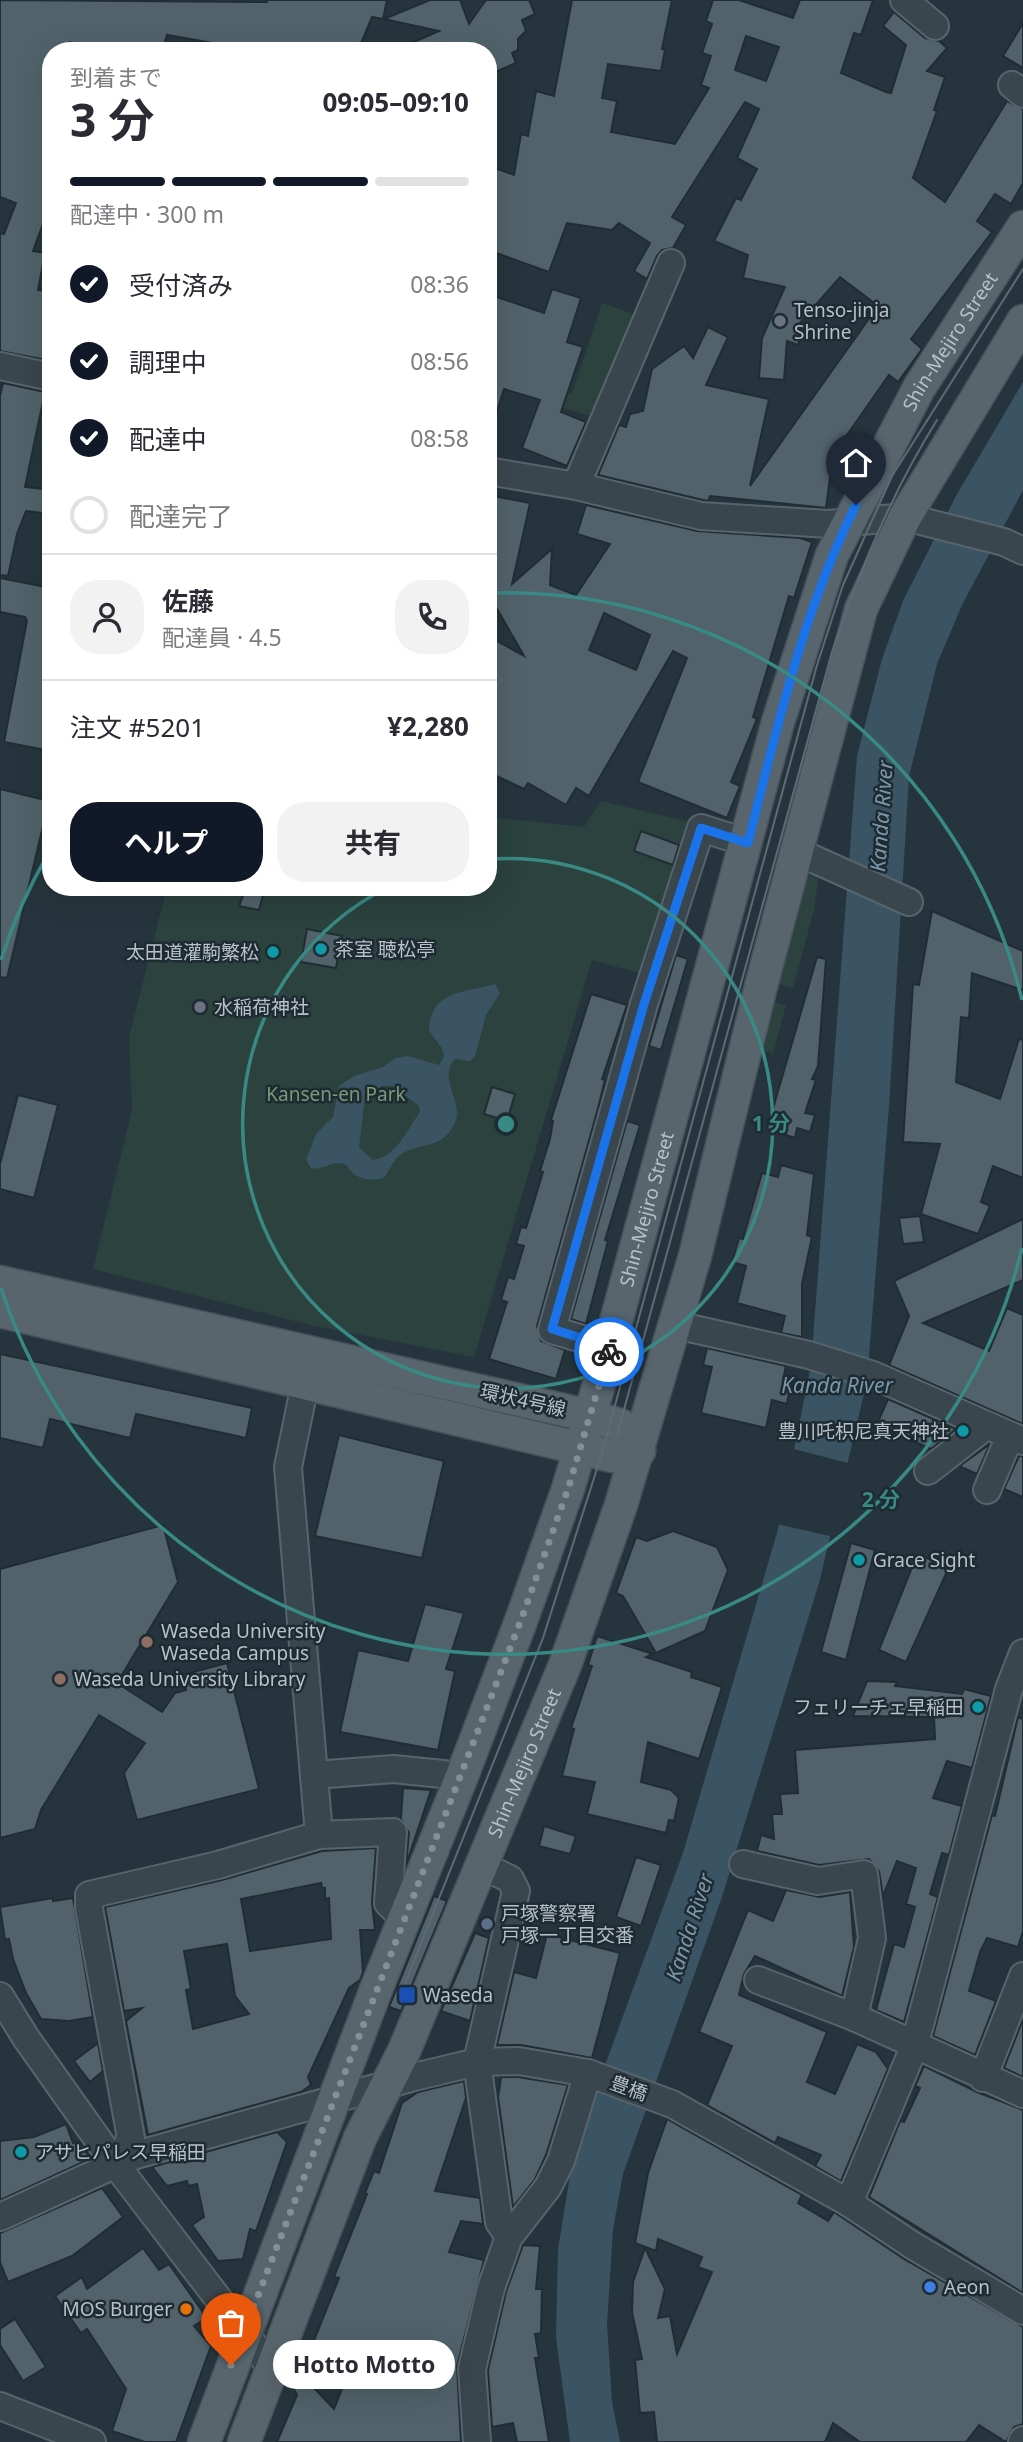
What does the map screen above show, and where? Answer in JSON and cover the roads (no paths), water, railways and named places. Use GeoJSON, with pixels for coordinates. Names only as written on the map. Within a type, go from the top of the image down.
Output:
{"type":"FeatureCollection","features":[{"type":"Feature","properties":{"kind":"main road","name":"Shin-Mejiro Street"},"geometry":{"type":"LineString","coordinates":[[204,2442],[333,2101],[463,1776],[534,1585],[580,1447],[610,1347],[807,623],[832,555],[919,388],[1023,227]]}},
{"type":"Feature","properties":{"kind":"main road","name":"Shin-Mejiro Street"},"geometry":{"type":"LineString","coordinates":[[244,2442],[360,2138],[404,2051],[565,1665],[639,1451],[676,1325],[861,609],[905,517],[1023,321]]}},
{"type":"Feature","properties":{"kind":"main road","name":"環状4号線"},"geometry":{"type":"LineString","coordinates":[[0,1282],[590,1416],[620,1425],[639,1451],[612,1456],[0,1311]]}},
{"type":"Feature","properties":{"kind":"street"},"geometry":{"type":"LineString","coordinates":[[904,0],[935,26]]}},
{"type":"Feature","properties":{"kind":"street"},"geometry":{"type":"LineString","coordinates":[[576,486],[671,263]]}},
{"type":"Feature","properties":{"kind":"street"},"geometry":{"type":"LineString","coordinates":[[0,366],[42,375]]}},
{"type":"Feature","properties":{"kind":"street"},"geometry":{"type":"LineString","coordinates":[[497,473],[576,486],[701,516],[847,522],[905,517],[1013,546]]}},
{"type":"Feature","properties":{"kind":"street"},"geometry":{"type":"LineString","coordinates":[[610,1347],[552,1329],[644,1004],[701,828],[748,843]]}},
{"type":"Feature","properties":{"kind":"street"},"geometry":{"type":"LineString","coordinates":[[798,852],[907,902]]}},
{"type":"Feature","properties":{"kind":"street"},"geometry":{"type":"LineString","coordinates":[[676,1325],[809,1355],[873,1375],[1017,1439],[987,1490]]}},
{"type":"Feature","properties":{"kind":"street"},"geometry":{"type":"LineString","coordinates":[[305,1384],[288,1467],[319,1835]]}},
{"type":"Feature","properties":{"kind":"street"},"geometry":{"type":"LineString","coordinates":[[928,1471],[986,1426]]}},
{"type":"Feature","properties":{"kind":"street"},"geometry":{"type":"LineString","coordinates":[[849,2203],[914,2047],[1009,1689],[1023,1653]]}},
{"type":"Feature","properties":{"kind":"street"},"geometry":{"type":"LineString","coordinates":[[314,1775],[394,1769],[463,1776]]}},
{"type":"Feature","properties":{"kind":"street"},"geometry":{"type":"LineString","coordinates":[[116,2165],[131,2138],[89,1908],[89,1895],[218,1865],[319,1835],[393,1832],[388,1903],[405,1920]]}},
{"type":"Feature","properties":{"kind":"street"},"geometry":{"type":"LineString","coordinates":[[743,1864],[818,1881],[864,1874],[872,1938],[855,2017]]}},
{"type":"Feature","properties":{"kind":"street"},"geometry":{"type":"LineString","coordinates":[[483,1866],[510,1879],[516,1891],[477,2063],[499,2222],[509,2238]]}},
{"type":"Feature","properties":{"kind":"street"},"geometry":{"type":"LineString","coordinates":[[983,2078],[1023,1976]]}},
{"type":"Feature","properties":{"kind":"street"},"geometry":{"type":"LineString","coordinates":[[758,1980],[855,2017],[914,2047],[1023,2094]]}},
{"type":"Feature","properties":{"kind":"street"},"geometry":{"type":"LineString","coordinates":[[0,1996],[26,2038],[116,2165],[272,2369]]}},
{"type":"Feature","properties":{"kind":"street","name":"豊橋"},"geometry":{"type":"LineString","coordinates":[[0,2217],[135,2155],[477,2063],[519,2061],[593,2075],[659,2099],[849,2203],[912,2245],[1023,2311]]}},
{"type":"Feature","properties":{"kind":"street"},"geometry":{"type":"LineString","coordinates":[[477,2442],[472,2369],[491,2288],[509,2238],[548,2187],[561,2161],[593,2075]]}},
{"type":"Feature","properties":{"kind":"street"},"geometry":{"type":"LineString","coordinates":[[0,2406],[92,2442]]}},
{"type":"Feature","properties":{"kind":"water","name":"Kanda River"},"geometry":{"type":"Polygon","coordinates":[[[1023,382],[1023,490],[962,605],[937,664],[909,776],[889,1106],[867,1381],[819,1583],[721,1900],[623,2174],[613,2229],[607,2324],[612,2402],[620,2442],[570,2442],[556,2337],[558,2249],[570,2176],[590,2106],[683,1853],[777,1533],[811,1366],[857,756],[882,659],[903,601],[956,496],[1023,382]]]}},
{"type":"Feature","properties":{"kind":"water"},"geometry":{"type":"Polygon","coordinates":[[[495,984],[500,993],[486,1015],[475,1056],[470,1061],[455,1059],[450,1066],[449,1082],[457,1117],[442,1139],[406,1151],[393,1163],[384,1178],[363,1178],[340,1163],[311,1168],[306,1160],[316,1134],[333,1117],[339,1086],[354,1076],[383,1067],[395,1058],[408,1056],[439,1065],[443,1051],[429,1030],[436,1007],[451,995],[495,984]],[[382,1086],[365,1097],[359,1147],[373,1160],[388,1154],[394,1148],[420,1112],[419,1106],[393,1086],[382,1086]]]}},
{"type":"Feature","properties":{"kind":"tram line"},"geometry":{"type":"LineString","coordinates":[[404,1986],[543,1638],[602,1453],[817,665],[843,585],[892,476],[1023,269]]}},
{"type":"Feature","properties":{"kind":"tram line"},"geometry":{"type":"LineString","coordinates":[[617,1435],[832,652],[878,533],[905,475],[937,420]]}},
{"type":"Feature","properties":{"kind":"place","name":"Tenso-jinja Shrine"},"geometry":{"type":"Point","coordinates":[780,321]}},
{"type":"Feature","properties":{"kind":"place","name":"茶室 聴松亭"},"geometry":{"type":"Point","coordinates":[321,949]}},
{"type":"Feature","properties":{"kind":"place","name":"太田道灌駒繁松"},"geometry":{"type":"Point","coordinates":[273,952]}},
{"type":"Feature","properties":{"kind":"place","name":"水稲荷神社"},"geometry":{"type":"Point","coordinates":[200,1007]}},
{"type":"Feature","properties":{"kind":"place","name":"豊川吒枳尼真天神社"},"geometry":{"type":"Point","coordinates":[963,1431]}},
{"type":"Feature","properties":{"kind":"place","name":"Grace Sight"},"geometry":{"type":"Point","coordinates":[859,1560]}},
{"type":"Feature","properties":{"kind":"place","name":"Waseda University Waseda Campus"},"geometry":{"type":"Point","coordinates":[147,1642]}},
{"type":"Feature","properties":{"kind":"place","name":"Waseda University Library"},"geometry":{"type":"Point","coordinates":[60,1679]}},
{"type":"Feature","properties":{"kind":"place","name":"フェリーチェ早稲田"},"geometry":{"type":"Point","coordinates":[978,1707]}},
{"type":"Feature","properties":{"kind":"place","name":"戸塚警察署 戸塚一丁目交番"},"geometry":{"type":"Point","coordinates":[487,1924]}},
{"type":"Feature","properties":{"kind":"place","name":"Waseda"},"geometry":{"type":"Point","coordinates":[407,1995]}},
{"type":"Feature","properties":{"kind":"place","name":"アサヒパレス早稲田"},"geometry":{"type":"Point","coordinates":[21,2152]}},
{"type":"Feature","properties":{"kind":"place","name":"Aeon"},"geometry":{"type":"Point","coordinates":[930,2287]}},
{"type":"Feature","properties":{"kind":"place","name":"MOS Burger"},"geometry":{"type":"Point","coordinates":[186,2309]}},
{"type":"Feature","properties":{"kind":"place","name":"Hotto Motto"},"geometry":{"type":"Point","coordinates":[231,2365]}},
{"type":"Feature","properties":{"kind":"park label","name":"Kansen-en Park"},"geometry":{"type":"Point","coordinates":[336,1094]}}]}
